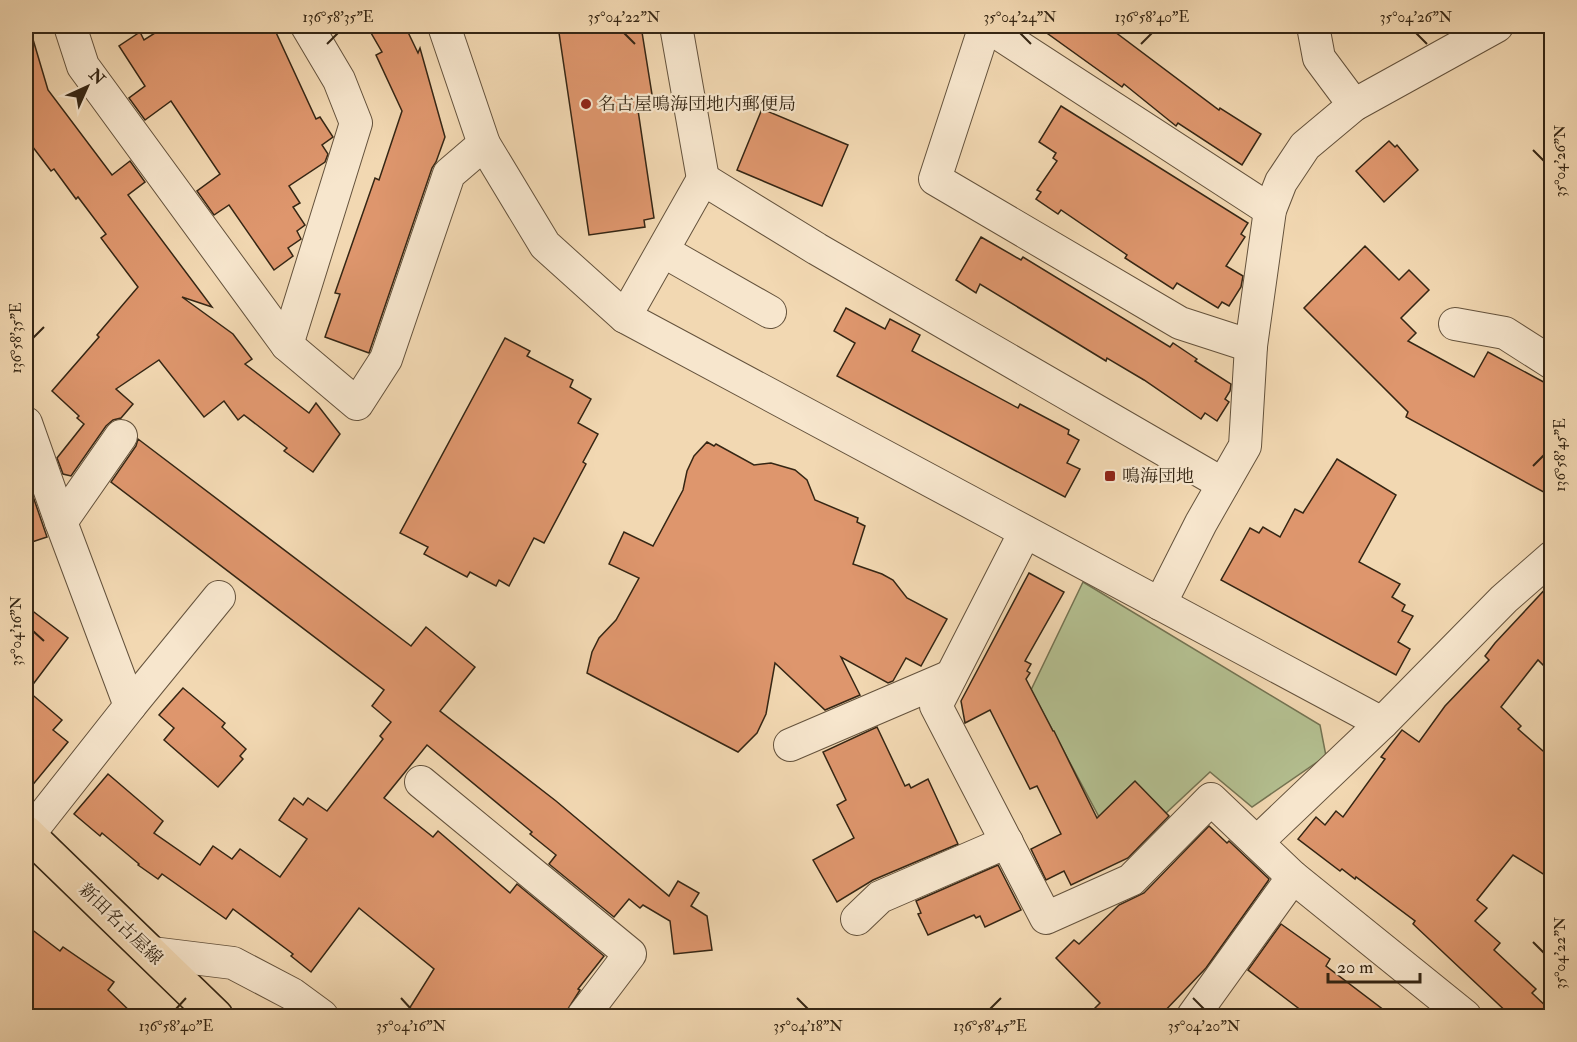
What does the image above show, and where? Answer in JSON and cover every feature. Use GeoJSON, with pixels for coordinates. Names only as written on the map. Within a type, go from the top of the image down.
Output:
{"type":"FeatureCollection","features":[{"type":"Feature","properties":{"kind":"main road","name":"新田名古屋線"},"geometry":{"type":"LineString","coordinates":[[27,833],[216,1017]]}},
{"type":"Feature","properties":{"kind":"street"},"geometry":{"type":"LineString","coordinates":[[70,26],[83,66],[288,345],[357,404],[387,359],[449,174],[484,144]]}},
{"type":"Feature","properties":{"kind":"street"},"geometry":{"type":"LineString","coordinates":[[288,345],[356,123],[339,80],[307,26]]}},
{"type":"Feature","properties":{"kind":"street"},"geometry":{"type":"LineString","coordinates":[[444,26],[484,144],[545,245],[625,317],[1382,723]]}},
{"type":"Feature","properties":{"kind":"street"},"geometry":{"type":"LineString","coordinates":[[625,317],[703,179],[676,26]]}},
{"type":"Feature","properties":{"kind":"street"},"geometry":{"type":"LineString","coordinates":[[1251,346],[1180,323],[935,179],[986,26],[1270,210]]}},
{"type":"Feature","properties":{"kind":"street"},"geometry":{"type":"LineString","coordinates":[[1313,26],[1319,58],[1354,105]]}},
{"type":"Feature","properties":{"kind":"street"},"geometry":{"type":"LineString","coordinates":[[1160,604],[1201,523],[1245,446],[1251,346],[1270,210],[1281,182],[1305,146],[1354,105],[1497,26]]}},
{"type":"Feature","properties":{"kind":"street"},"geometry":{"type":"LineString","coordinates":[[703,179],[817,249],[1223,484]]}},
{"type":"Feature","properties":{"kind":"street"},"geometry":{"type":"LineString","coordinates":[[663,251],[770,312]]}},
{"type":"Feature","properties":{"kind":"street"},"geometry":{"type":"LineString","coordinates":[[1455,324],[1504,333],[1551,363]]}},
{"type":"Feature","properties":{"kind":"street"},"geometry":{"type":"LineString","coordinates":[[26,423],[130,706]]}},
{"type":"Feature","properties":{"kind":"street"},"geometry":{"type":"LineString","coordinates":[[61,522],[121,436]]}},
{"type":"Feature","properties":{"kind":"street"},"geometry":{"type":"LineString","coordinates":[[1025,532],[936,706],[1046,918],[1131,880],[1211,799],[1293,877],[1465,1017]]}},
{"type":"Feature","properties":{"kind":"street"},"geometry":{"type":"LineString","coordinates":[[1257,842],[1382,723],[1504,599],[1551,557]]}},
{"type":"Feature","properties":{"kind":"street"},"geometry":{"type":"LineString","coordinates":[[27,833],[219,597]]}},
{"type":"Feature","properties":{"kind":"street"},"geometry":{"type":"LineString","coordinates":[[790,745],[951,676]]}},
{"type":"Feature","properties":{"kind":"street"},"geometry":{"type":"LineString","coordinates":[[421,782],[630,954],[583,1017]]}},
{"type":"Feature","properties":{"kind":"street"},"geometry":{"type":"LineString","coordinates":[[856,919],[880,897],[1007,842]]}},
{"type":"Feature","properties":{"kind":"street"},"geometry":{"type":"LineString","coordinates":[[1193,1017],[1293,877]]}},
{"type":"Feature","properties":{"kind":"street"},"geometry":{"type":"LineString","coordinates":[[152,953],[233,963],[292,994],[322,1017]]}},
{"type":"Feature","properties":{"kind":"green space"},"geometry":{"type":"Polygon","coordinates":[[[1083,582],[1320,725],[1326,756],[1252,807],[1210,772],[1120,856],[1031,690],[1083,582]]]}},
{"type":"Feature","properties":{"kind":"building"},"geometry":{"type":"Polygon","coordinates":[[[166,26],[273,26],[316,119],[320,117],[333,137],[322,145],[328,154],[325,162],[289,186],[300,203],[293,207],[305,225],[297,231],[301,239],[288,248],[293,256],[274,270],[229,205],[214,215],[197,191],[220,174],[171,101],[145,120],[129,98],[145,86],[119,46],[140,32],[144,40],[166,26]]]}},
{"type":"Feature","properties":{"kind":"building"},"geometry":{"type":"Polygon","coordinates":[[[367,26],[405,26],[418,53],[420,48],[445,137],[432,168],[369,353],[325,337],[340,294],[335,293],[375,178],[379,180],[402,111],[376,55],[382,52],[367,26]]]}},
{"type":"Feature","properties":{"kind":"building"},"geometry":{"type":"Polygon","coordinates":[[[558,26],[641,26],[654,107],[638,110],[654,218],[644,220],[645,227],[589,235],[558,26]]]}},
{"type":"Feature","properties":{"kind":"building"},"geometry":{"type":"Polygon","coordinates":[[[1037,26],[1107,26],[1219,110],[1220,108],[1261,134],[1242,165],[1178,123],[1176,126],[1124,84],[1122,87],[1037,26]]]}},
{"type":"Feature","properties":{"kind":"building"},"geometry":{"type":"Polygon","coordinates":[[[32,36],[48,90],[112,175],[130,161],[145,182],[128,195],[212,307],[182,297],[233,334],[252,359],[245,364],[309,413],[316,403],[340,434],[313,472],[284,451],[287,448],[244,415],[238,420],[224,401],[204,417],[159,360],[116,389],[133,404],[121,418],[113,420],[106,426],[71,476],[63,474],[57,458],[84,424],[77,418],[79,416],[52,391],[99,337],[97,335],[138,287],[101,238],[106,234],[78,197],[76,199],[54,169],[51,171],[26,138],[26,37],[32,36]]]}},
{"type":"Feature","properties":{"kind":"building"},"geometry":{"type":"Polygon","coordinates":[[[1061,106],[1248,223],[1241,234],[1245,237],[1226,266],[1243,276],[1241,287],[1229,306],[1222,302],[1218,308],[1177,283],[1173,289],[1125,258],[1127,255],[1061,210],[1058,214],[1036,199],[1041,192],[1037,190],[1057,161],[1053,158],[1056,153],[1039,142],[1061,106]]]}},
{"type":"Feature","properties":{"kind":"building"},"geometry":{"type":"Polygon","coordinates":[[[762,109],[848,145],[822,206],[737,170],[762,109]]]}},
{"type":"Feature","properties":{"kind":"building"},"geometry":{"type":"Polygon","coordinates":[[[1389,141],[1395,147],[1397,145],[1418,170],[1384,202],[1356,171],[1389,141]]]}},
{"type":"Feature","properties":{"kind":"building"},"geometry":{"type":"Polygon","coordinates":[[[981,237],[1021,260],[1023,257],[1170,347],[1173,343],[1197,359],[1195,361],[1231,384],[1225,399],[1229,402],[1217,421],[1205,413],[1201,419],[1144,380],[1107,358],[1106,361],[980,284],[976,293],[956,280],[981,237]]]}},
{"type":"Feature","properties":{"kind":"building"},"geometry":{"type":"Polygon","coordinates":[[[1365,246],[1399,280],[1409,270],[1429,290],[1401,318],[1416,333],[1408,341],[1474,377],[1488,352],[1551,386],[1551,496],[1406,417],[1408,412],[1304,308],[1365,246]]]}},
{"type":"Feature","properties":{"kind":"building"},"geometry":{"type":"Polygon","coordinates":[[[846,308],[885,329],[890,319],[920,335],[912,351],[1018,408],[1020,404],[1069,430],[1068,434],[1079,440],[1067,463],[1080,469],[1065,497],[837,376],[855,343],[834,331],[846,308]]]}},
{"type":"Feature","properties":{"kind":"building"},"geometry":{"type":"Polygon","coordinates":[[[505,338],[530,351],[527,356],[573,380],[570,387],[591,399],[578,423],[598,434],[583,462],[586,464],[544,543],[534,538],[509,586],[499,580],[496,586],[470,572],[467,577],[424,554],[428,547],[400,533],[505,338]]]}},
{"type":"Feature","properties":{"kind":"building"},"geometry":{"type":"Polygon","coordinates":[[[138,439],[411,646],[426,627],[475,667],[440,711],[556,801],[669,896],[678,881],[699,893],[691,906],[707,916],[712,950],[674,954],[670,921],[643,905],[640,908],[629,899],[614,917],[549,864],[556,855],[530,834],[532,832],[427,745],[384,798],[433,837],[438,831],[510,893],[517,884],[604,956],[578,989],[580,990],[563,1017],[404,1017],[434,969],[359,908],[311,972],[291,956],[293,954],[233,909],[226,919],[162,874],[158,879],[138,865],[102,833],[100,836],[74,814],[108,774],[163,821],[154,833],[200,865],[213,846],[232,859],[240,849],[280,877],[307,839],[279,820],[294,798],[303,805],[308,798],[327,811],[383,739],[380,736],[391,722],[372,706],[384,690],[111,482],[136,446],[138,439]]]}},
{"type":"Feature","properties":{"kind":"building"},"geometry":{"type":"Polygon","coordinates":[[[707,442],[714,446],[716,444],[754,465],[771,463],[795,470],[807,480],[815,500],[858,518],[857,522],[865,526],[853,564],[893,580],[907,598],[947,619],[921,666],[906,658],[893,681],[888,683],[841,657],[860,695],[825,710],[775,663],[766,714],[757,733],[738,752],[587,673],[592,652],[599,638],[616,620],[639,578],[609,564],[624,532],[653,546],[683,490],[687,471],[694,456],[707,442]]]}},
{"type":"Feature","properties":{"kind":"building"},"geometry":{"type":"Polygon","coordinates":[[[1337,459],[1396,495],[1359,562],[1400,584],[1392,597],[1405,605],[1402,611],[1413,616],[1398,642],[1410,649],[1396,675],[1221,580],[1250,528],[1259,533],[1263,527],[1280,537],[1295,509],[1303,513],[1337,459]]]}},
{"type":"Feature","properties":{"kind":"building"},"geometry":{"type":"Polygon","coordinates":[[[26,476],[47,537],[26,544],[26,476]]]}},
{"type":"Feature","properties":{"kind":"building"},"geometry":{"type":"Polygon","coordinates":[[[1029,573],[1064,592],[1025,661],[1031,664],[1027,671],[1030,673],[1026,679],[1097,818],[1135,781],[1169,816],[1128,858],[1071,885],[1064,871],[1046,880],[1031,849],[1061,834],[1037,786],[1030,789],[990,710],[965,723],[961,701],[1029,573]]]}},
{"type":"Feature","properties":{"kind":"building"},"geometry":{"type":"Polygon","coordinates":[[[1551,583],[1551,673],[1538,660],[1501,707],[1521,726],[1518,729],[1551,758],[1551,879],[1513,855],[1477,900],[1487,908],[1475,921],[1500,943],[1494,950],[1536,989],[1532,993],[1551,1011],[1551,1017],[1512,1017],[1413,924],[1415,921],[1356,877],[1355,879],[1342,869],[1340,871],[1298,839],[1316,817],[1325,825],[1336,811],[1343,817],[1385,759],[1381,757],[1402,730],[1419,742],[1445,706],[1489,660],[1485,656],[1495,643],[1551,583]]]}},
{"type":"Feature","properties":{"kind":"building"},"geometry":{"type":"Polygon","coordinates":[[[26,606],[68,638],[28,691],[62,720],[53,730],[68,742],[26,793],[26,606]]]}},
{"type":"Feature","properties":{"kind":"building"},"geometry":{"type":"Polygon","coordinates":[[[183,688],[225,723],[222,727],[246,749],[240,756],[243,759],[218,787],[164,740],[174,728],[159,715],[183,688]]]}},
{"type":"Feature","properties":{"kind":"building"},"geometry":{"type":"Polygon","coordinates":[[[877,727],[905,786],[909,784],[911,788],[928,779],[958,844],[873,880],[837,902],[813,860],[854,838],[837,805],[846,800],[823,752],[877,727]]]}},
{"type":"Feature","properties":{"kind":"building"},"geometry":{"type":"Polygon","coordinates":[[[1209,826],[1227,843],[1229,841],[1269,879],[1268,881],[1206,968],[1159,1017],[1086,1017],[1100,1003],[1056,958],[1074,940],[1079,944],[1119,905],[1144,893],[1209,826]]]}},
{"type":"Feature","properties":{"kind":"building"},"geometry":{"type":"Polygon","coordinates":[[[998,865],[1021,910],[985,927],[980,916],[976,918],[974,915],[928,935],[918,914],[921,913],[916,901],[998,865]]]}},
{"type":"Feature","properties":{"kind":"building"},"geometry":{"type":"Polygon","coordinates":[[[1281,924],[1330,959],[1326,966],[1393,1017],[1310,1017],[1248,970],[1281,924]]]}},
{"type":"Feature","properties":{"kind":"building"},"geometry":{"type":"Polygon","coordinates":[[[26,925],[60,951],[63,947],[114,982],[108,990],[136,1017],[26,1017],[26,925]]]}},
{"type":"Feature","properties":{"kind":"place","name":"名古屋鳴海団地内郵便局"},"geometry":{"type":"Point","coordinates":[586,104]}},
{"type":"Feature","properties":{"kind":"place","name":"鳴海団地"},"geometry":{"type":"Point","coordinates":[1110,476]}}]}
